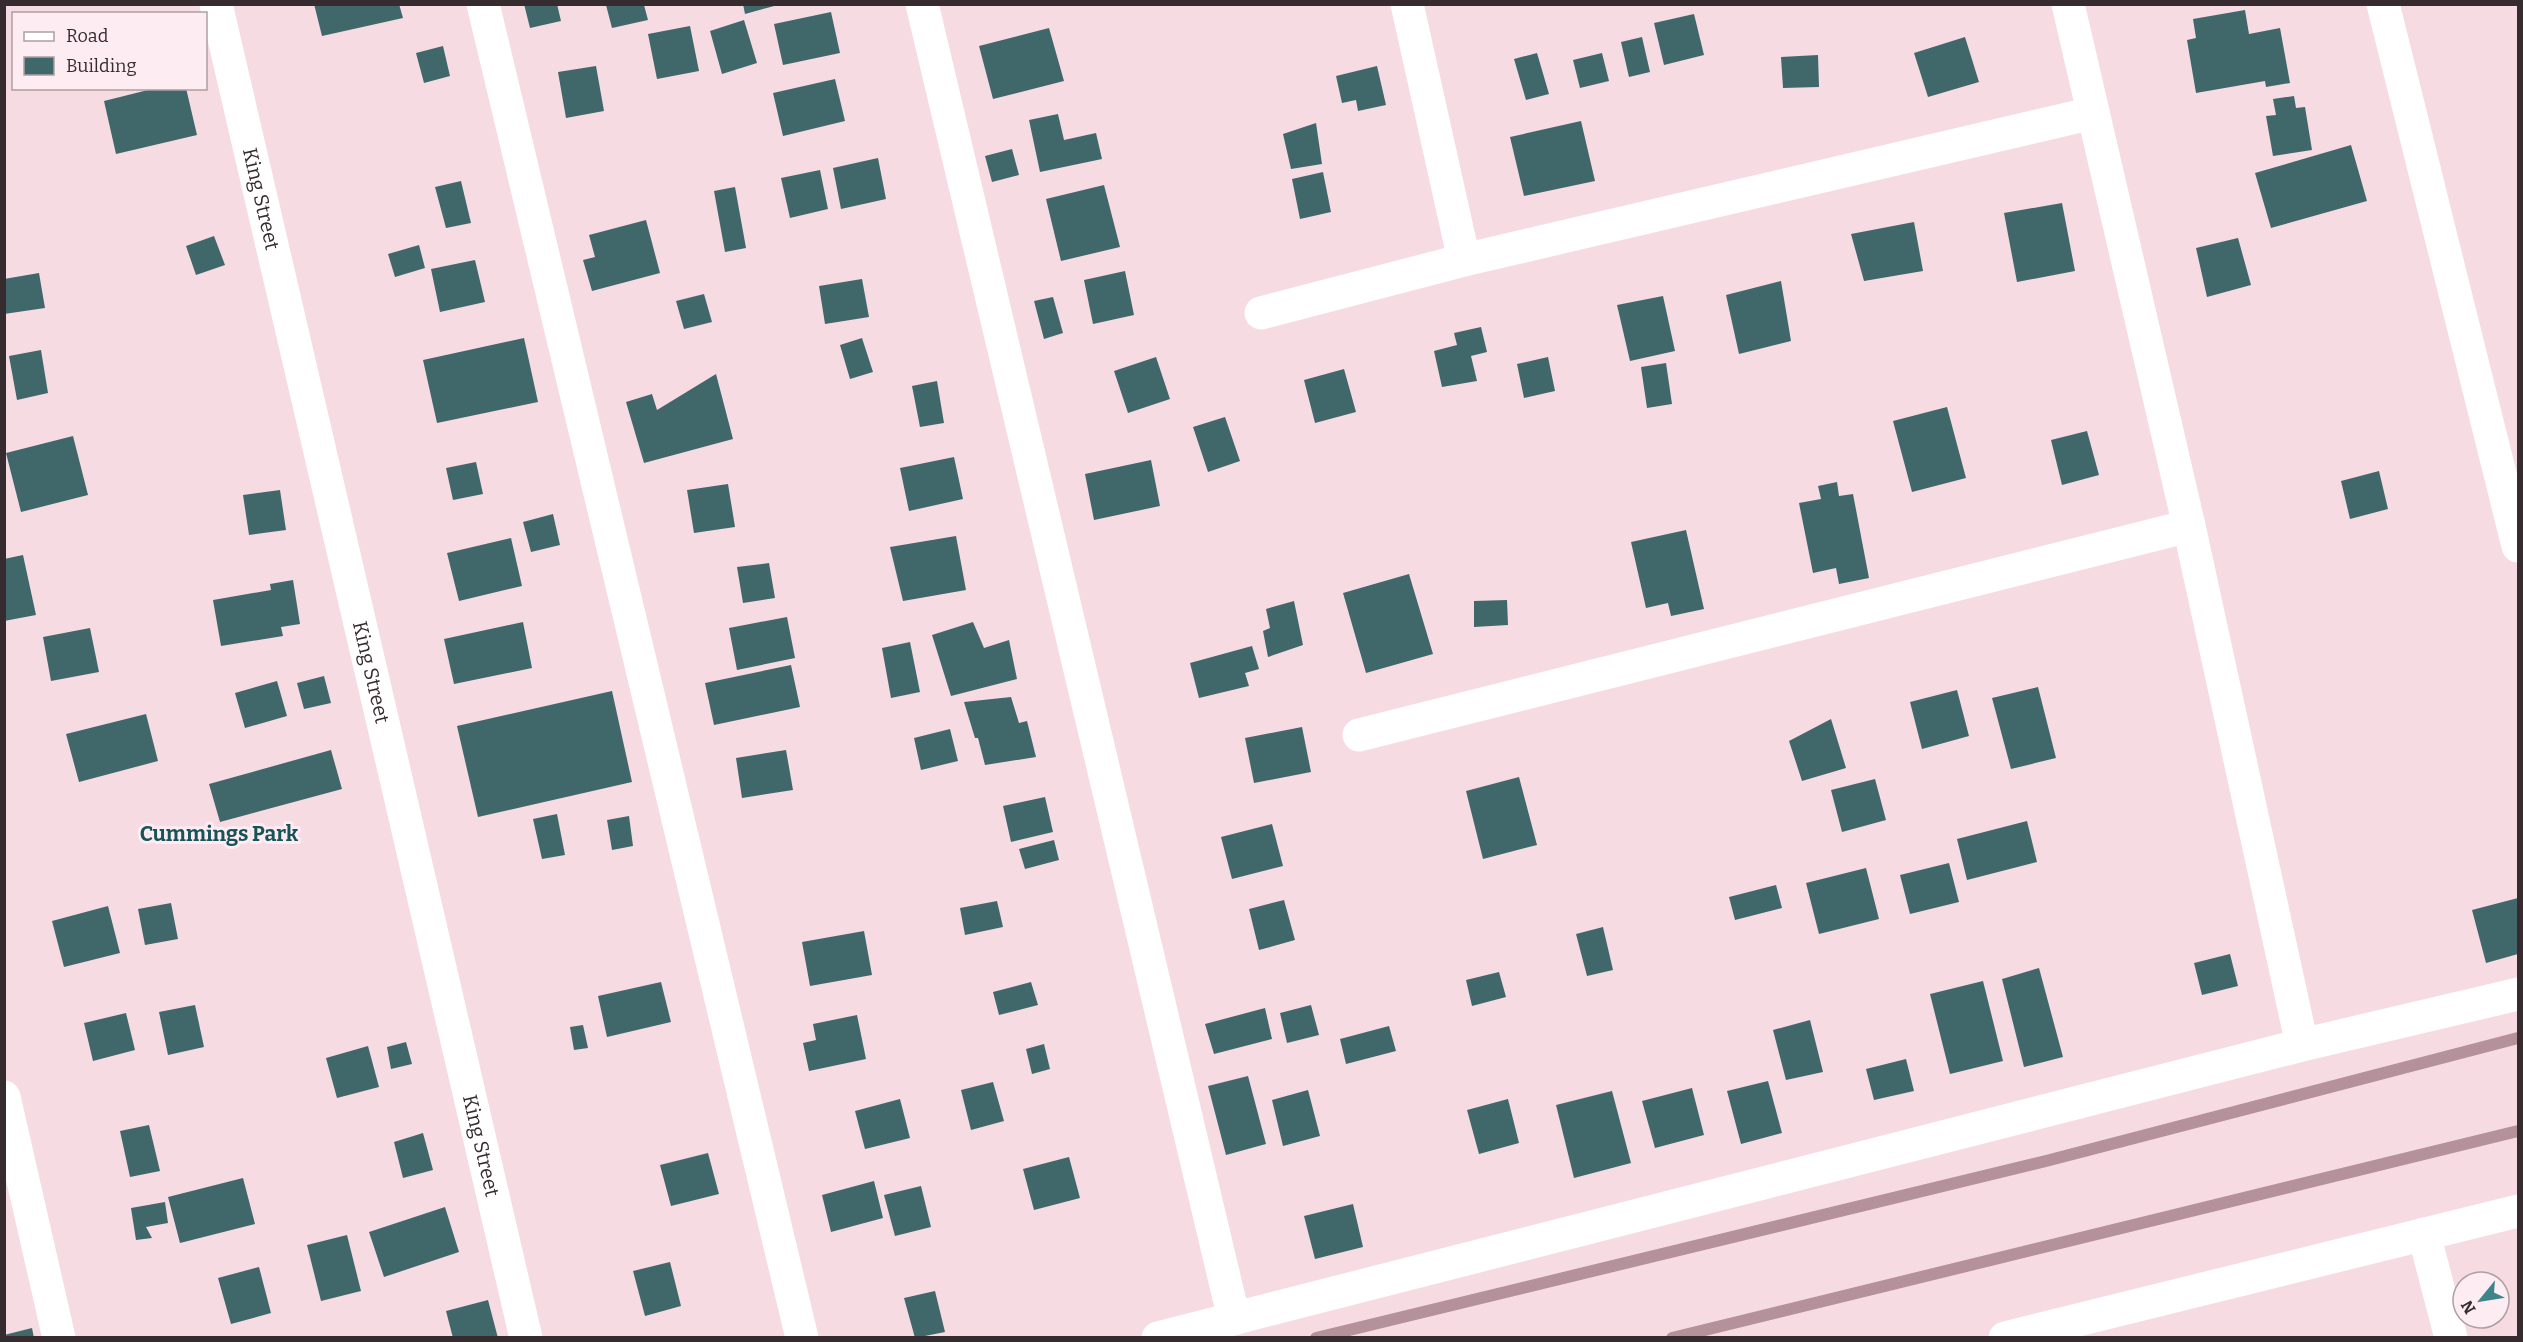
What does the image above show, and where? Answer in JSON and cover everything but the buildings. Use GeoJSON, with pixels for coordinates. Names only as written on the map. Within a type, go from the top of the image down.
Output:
{"type":"FeatureCollection","features":[{"type":"Feature","properties":{"kind":"street","name":"King Street"},"geometry":{"type":"LineString","coordinates":[[216,4],[526,1338]]}},
{"type":"Feature","properties":{"kind":"street"},"geometry":{"type":"LineString","coordinates":[[483,4],[802,1338]]}},
{"type":"Feature","properties":{"kind":"street"},"geometry":{"type":"LineString","coordinates":[[922,4],[1234,1318]]}},
{"type":"Feature","properties":{"kind":"street"},"geometry":{"type":"LineString","coordinates":[[1407,4],[1464,260]]}},
{"type":"Feature","properties":{"kind":"street"},"geometry":{"type":"LineString","coordinates":[[2068,4],[2189,526],[2302,1045]]}},
{"type":"Feature","properties":{"kind":"street"},"geometry":{"type":"LineString","coordinates":[[2383,4],[2518,542]]}},
{"type":"Feature","properties":{"kind":"street"},"geometry":{"type":"LineString","coordinates":[[1261,313],[1464,260],[2093,113]]}},
{"type":"Feature","properties":{"kind":"street"},"geometry":{"type":"LineString","coordinates":[[1359,735],[2189,526]]}},
{"type":"Feature","properties":{"kind":"street"},"geometry":{"type":"LineString","coordinates":[[1158,1338],[2302,1045],[2518,994]]}},
{"type":"Feature","properties":{"kind":"street"},"geometry":{"type":"LineString","coordinates":[[4,1097],[59,1338]]}},
{"type":"Feature","properties":{"kind":"street"},"geometry":{"type":"LineString","coordinates":[[2005,1338],[2518,1210]]}},
{"type":"Feature","properties":{"kind":"street"},"geometry":{"type":"LineString","coordinates":[[2424,1234],[2451,1338]]}},
{"type":"Feature","properties":{"kind":"waterway"},"geometry":{"type":"LineString","coordinates":[[1316,1338],[2046,1161],[2518,1038]]}},
{"type":"Feature","properties":{"kind":"waterway"},"geometry":{"type":"LineString","coordinates":[[1672,1338],[2518,1131]]}},
{"type":"Feature","properties":{"kind":"district","name":"Cummings Park"},"geometry":{"type":"Point","coordinates":[219,834]}}]}
